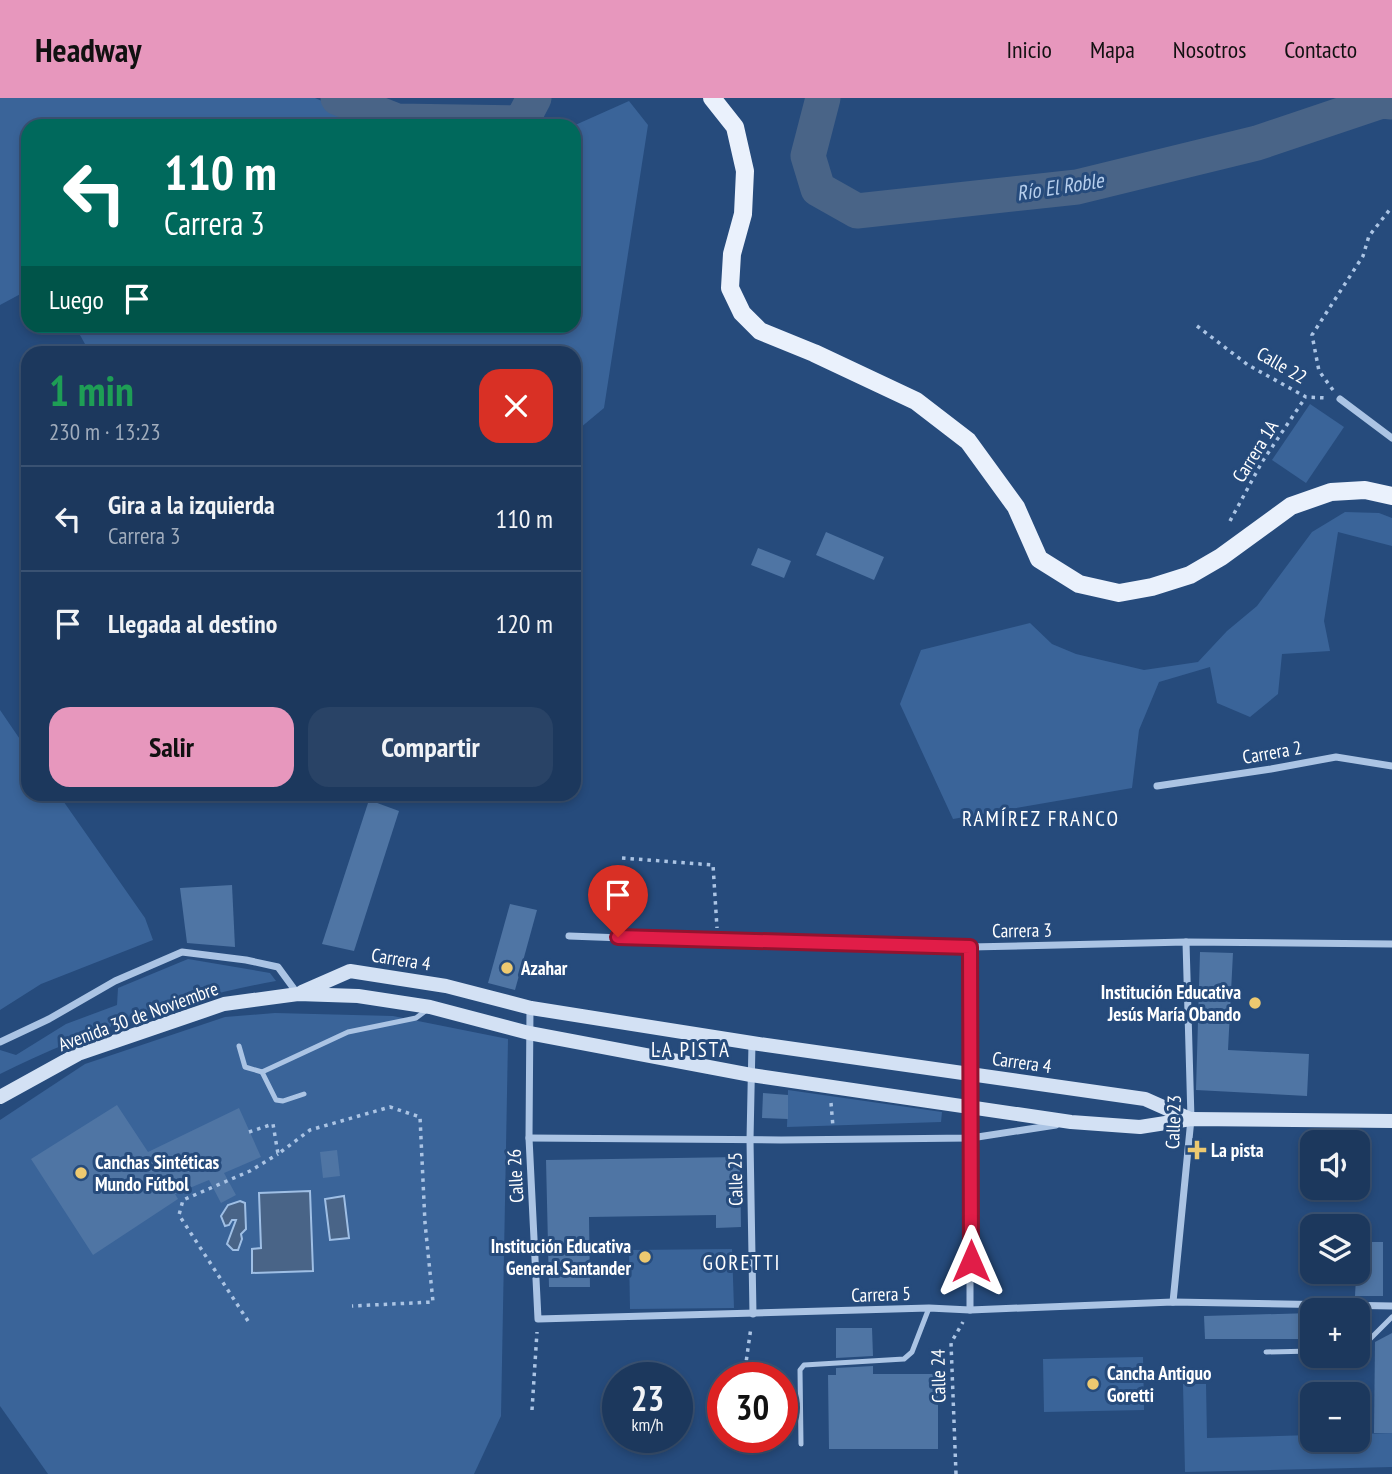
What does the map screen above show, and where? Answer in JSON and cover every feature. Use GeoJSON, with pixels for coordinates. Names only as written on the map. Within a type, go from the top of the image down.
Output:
{"type":"FeatureCollection","features":[{"type":"Feature","properties":{"kind":"main road"},"geometry":{"type":"LineString","coordinates":[[712,98],[735,127],[745,172],[743,214],[732,254],[730,288],[742,313],[760,331],[916,401],[968,441],[1016,507],[1039,559],[1079,584],[1119,593],[1152,587],[1191,575],[1221,557],[1291,506],[1331,492],[1365,490],[1392,496]]}},
{"type":"Feature","properties":{"kind":"main road","name":"Carrera 4"},"geometry":{"type":"LineString","coordinates":[[298,994],[351,971],[446,986],[530,1008],[752,1043],[1145,1098],[1191,1119]]}},
{"type":"Feature","properties":{"kind":"main road","name":"Carrera 4"},"geometry":{"type":"LineString","coordinates":[[298,994],[358,996],[430,1007],[529,1032],[751,1075],[1071,1122],[1140,1127],[1191,1119],[1392,1121]]}},
{"type":"Feature","properties":{"kind":"main road","name":"Avenida 30 de Noviembre"},"geometry":{"type":"LineString","coordinates":[[0,1097],[78,1054],[224,1004],[298,994]]}},
{"type":"Feature","properties":{"kind":"street"},"geometry":{"type":"LineString","coordinates":[[1340,399],[1392,438]]}},
{"type":"Feature","properties":{"kind":"street","name":"Carrera 2"},"geometry":{"type":"LineString","coordinates":[[1157,786],[1336,757],[1392,766]]}},
{"type":"Feature","properties":{"kind":"street","name":"Carrera 3"},"geometry":{"type":"LineString","coordinates":[[569,936],[970,947],[1186,943],[1392,944]]}},
{"type":"Feature","properties":{"kind":"street","name":"Calle 23"},"geometry":{"type":"LineString","coordinates":[[1173,1302],[1191,1119],[1186,943]]}},
{"type":"Feature","properties":{"kind":"street"},"geometry":{"type":"LineString","coordinates":[[970,947],[970,1310]]}},
{"type":"Feature","properties":{"kind":"street"},"geometry":{"type":"LineString","coordinates":[[0,1042],[49,1020],[115,981],[182,952],[278,967],[298,994]]}},
{"type":"Feature","properties":{"kind":"street","name":"Calle 26"},"geometry":{"type":"LineString","coordinates":[[530,1008],[529,1138],[538,1318]]}},
{"type":"Feature","properties":{"kind":"street","name":"Calle 25"},"geometry":{"type":"LineString","coordinates":[[752,1043],[750,1140],[753,1314]]}},
{"type":"Feature","properties":{"kind":"street","name":"Carrera 4"},"geometry":{"type":"LineString","coordinates":[[529,1138],[971,1138],[1071,1122]]}},
{"type":"Feature","properties":{"kind":"street","name":"Carrera 5"},"geometry":{"type":"LineString","coordinates":[[538,1318],[929,1308],[970,1310],[1173,1302],[1392,1306]]}},
{"type":"Feature","properties":{"kind":"lane"},"geometry":{"type":"LineString","coordinates":[[239,1046],[245,1067],[262,1072],[348,1032],[416,1018],[430,1007]]}},
{"type":"Feature","properties":{"kind":"lane"},"geometry":{"type":"LineString","coordinates":[[262,1072],[276,1100],[284,1101],[304,1094]]}},
{"type":"Feature","properties":{"kind":"lane"},"geometry":{"type":"LineString","coordinates":[[801,1444],[800,1370],[804,1365],[904,1359],[912,1352],[929,1308]]}},
{"type":"Feature","properties":{"kind":"lane"},"geometry":{"type":"LineString","coordinates":[[1370,1339],[1392,1317]]}},
{"type":"Feature","properties":{"kind":"lane"},"geometry":{"type":"LineString","coordinates":[[1266,1352],[1300,1351]]}},
{"type":"Feature","properties":{"kind":"path"},"geometry":{"type":"LineString","coordinates":[[1340,399],[1319,371],[1312,335],[1363,256],[1368,236],[1391,208]]}},
{"type":"Feature","properties":{"kind":"path","name":"Calle 22"},"geometry":{"type":"LineString","coordinates":[[1197,326],[1248,365],[1306,397],[1340,399]]}},
{"type":"Feature","properties":{"kind":"path","name":"Carrera 1A"},"geometry":{"type":"LineString","coordinates":[[1230,521],[1262,462],[1306,397]]}},
{"type":"Feature","properties":{"kind":"path"},"geometry":{"type":"LineString","coordinates":[[622,858],[713,865],[718,940]]}},
{"type":"Feature","properties":{"kind":"path"},"geometry":{"type":"LineString","coordinates":[[830,1087],[834,1139]]}},
{"type":"Feature","properties":{"kind":"path"},"geometry":{"type":"LineString","coordinates":[[248,1321],[179,1215],[183,1200],[250,1171],[310,1130],[390,1107],[420,1117],[425,1223],[433,1302],[352,1306]]}},
{"type":"Feature","properties":{"kind":"path"},"geometry":{"type":"LineString","coordinates":[[249,1132],[273,1124],[278,1154]]}},
{"type":"Feature","properties":{"kind":"path"},"geometry":{"type":"LineString","coordinates":[[418,1222],[425,1223]]}},
{"type":"Feature","properties":{"kind":"path","name":"Calle 24"},"geometry":{"type":"LineString","coordinates":[[957,1474],[951,1343],[970,1310]]}},
{"type":"Feature","properties":{"kind":"path"},"geometry":{"type":"LineString","coordinates":[[746,1362],[753,1314]]}},
{"type":"Feature","properties":{"kind":"path"},"geometry":{"type":"LineString","coordinates":[[532,1410],[538,1318]]}},
{"type":"Feature","properties":{"kind":"shaded area"},"geometry":{"type":"Polygon","coordinates":[[[0,98],[315,98],[364,119],[21,119],[21,294],[0,305],[0,98]]]}},
{"type":"Feature","properties":{"kind":"shaded area"},"geometry":{"type":"Polygon","coordinates":[[[629,101],[648,125],[604,408],[581,427],[581,346],[86,346],[79,333],[581,333],[581,122],[629,101]]]}},
{"type":"Feature","properties":{"kind":"shaded area"},"geometry":{"type":"Polygon","coordinates":[[[1310,404],[1344,427],[1306,483],[1272,460],[1310,404]]]}},
{"type":"Feature","properties":{"kind":"shaded area"},"geometry":{"type":"Polygon","coordinates":[[[1345,512],[1379,513],[1392,518],[1392,546],[1338,532],[1324,621],[1330,651],[1282,654],[1278,694],[1250,717],[1217,703],[1210,667],[1159,682],[1139,730],[1132,788],[953,819],[900,704],[921,650],[1030,623],[1052,644],[1076,654],[1144,670],[1198,662],[1227,631],[1257,606],[1312,532],[1345,512]]]}},
{"type":"Feature","properties":{"kind":"shaded area"},"geometry":{"type":"Polygon","coordinates":[[[0,710],[21,741],[21,801],[63,801],[145,918],[153,940],[41,984],[0,1010],[0,710]]]}},
{"type":"Feature","properties":{"kind":"shaded area"},"geometry":{"type":"Polygon","coordinates":[[[188,959],[270,973],[276,981],[205,997],[135,1018],[66,1044],[0,1074],[0,1050],[16,1055],[66,1024],[117,1005],[118,988],[188,959]]]}},
{"type":"Feature","properties":{"kind":"shaded area"},"geometry":{"type":"Polygon","coordinates":[[[275,1013],[393,1016],[508,1039],[501,1416],[474,1474],[48,1474],[0,1406],[0,1120],[85,1064],[225,1017],[275,1013]]]}},
{"type":"Feature","properties":{"kind":"shaded area"},"geometry":{"type":"Polygon","coordinates":[[[788,1090],[942,1112],[941,1122],[787,1127],[788,1090]]]}},
{"type":"Feature","properties":{"kind":"shaded area"},"geometry":{"type":"Polygon","coordinates":[[[310,1191],[313,1271],[252,1273],[252,1249],[261,1248],[259,1193],[310,1191]]]}},
{"type":"Feature","properties":{"kind":"shaded area"},"geometry":{"type":"Polygon","coordinates":[[[344,1196],[349,1238],[330,1240],[325,1199],[344,1196]]]}},
{"type":"Feature","properties":{"kind":"shaded area"},"geometry":{"type":"Polygon","coordinates":[[[240,1201],[245,1203],[246,1229],[241,1234],[238,1250],[233,1250],[227,1244],[236,1220],[225,1226],[221,1216],[228,1205],[240,1201]]]}},
{"type":"Feature","properties":{"kind":"shaded area"},"geometry":{"type":"Polygon","coordinates":[[[732,1249],[734,1308],[630,1309],[629,1250],[732,1249]]]}},
{"type":"Feature","properties":{"kind":"shaded area","name":"Cancha Antiguo Goretti"},"geometry":{"type":"Polygon","coordinates":[[[1143,1357],[1144,1410],[1044,1412],[1043,1359],[1143,1357]]]}},
{"type":"Feature","properties":{"kind":"shaded area"},"geometry":{"type":"Polygon","coordinates":[[[1183,1384],[1206,1384],[1207,1438],[1300,1435],[1300,1452],[1370,1452],[1370,1434],[1392,1433],[1392,1467],[1185,1472],[1183,1384]]]}},
{"type":"Feature","properties":{"kind":"building"},"geometry":{"type":"Polygon","coordinates":[[[826,532],[884,557],[874,580],[816,555],[826,532]]]}},
{"type":"Feature","properties":{"kind":"building"},"geometry":{"type":"Polygon","coordinates":[[[758,548],[791,561],[784,578],[751,565],[758,548]]]}},
{"type":"Feature","properties":{"kind":"building"},"geometry":{"type":"Polygon","coordinates":[[[369,801],[399,811],[354,951],[322,944],[369,801]]]}},
{"type":"Feature","properties":{"kind":"building"},"geometry":{"type":"Polygon","coordinates":[[[232,885],[235,947],[187,943],[180,888],[232,885]]]}},
{"type":"Feature","properties":{"kind":"building"},"geometry":{"type":"Polygon","coordinates":[[[510,904],[537,910],[515,990],[488,983],[510,904]]]}},
{"type":"Feature","properties":{"kind":"building"},"geometry":{"type":"Polygon","coordinates":[[[1200,952],[1233,953],[1228,1050],[1309,1054],[1307,1096],[1196,1090],[1200,952]]]}},
{"type":"Feature","properties":{"kind":"building"},"geometry":{"type":"Polygon","coordinates":[[[763,1093],[788,1095],[788,1119],[762,1118],[763,1093]]]}},
{"type":"Feature","properties":{"kind":"building"},"geometry":{"type":"Polygon","coordinates":[[[117,1105],[148,1152],[239,1108],[261,1157],[224,1173],[236,1195],[221,1203],[209,1180],[175,1194],[178,1199],[93,1255],[31,1159],[117,1105]]]}},
{"type":"Feature","properties":{"kind":"building"},"geometry":{"type":"Polygon","coordinates":[[[337,1150],[340,1176],[323,1178],[320,1152],[337,1150]]]}},
{"type":"Feature","properties":{"kind":"building"},"geometry":{"type":"Polygon","coordinates":[[[740,1157],[741,1227],[716,1228],[716,1215],[589,1217],[590,1287],[549,1287],[546,1160],[740,1157]]]}},
{"type":"Feature","properties":{"kind":"building"},"geometry":{"type":"Polygon","coordinates":[[[1370,1242],[1383,1242],[1383,1296],[1355,1296],[1356,1284],[1370,1284],[1370,1242]]]}},
{"type":"Feature","properties":{"kind":"building"},"geometry":{"type":"Polygon","coordinates":[[[1300,1313],[1300,1339],[1205,1339],[1204,1316],[1300,1313]]]}},
{"type":"Feature","properties":{"kind":"building"},"geometry":{"type":"Polygon","coordinates":[[[836,1328],[872,1328],[873,1356],[836,1358],[836,1328]]]}},
{"type":"Feature","properties":{"kind":"building"},"geometry":{"type":"Polygon","coordinates":[[[1392,1333],[1392,1433],[1374,1433],[1375,1342],[1392,1333]]]}},
{"type":"Feature","properties":{"kind":"building"},"geometry":{"type":"Polygon","coordinates":[[[873,1366],[873,1374],[938,1374],[938,1449],[829,1449],[828,1375],[836,1375],[836,1368],[873,1366]]]}},
{"type":"Feature","properties":{"kind":"waterway","name":"Río El Roble"},"geometry":{"type":"LineString","coordinates":[[338,98],[392,119]]}},
{"type":"Feature","properties":{"kind":"waterway","name":"Río El Roble"},"geometry":{"type":"LineString","coordinates":[[523,119],[534,98]]}},
{"type":"Feature","properties":{"kind":"waterway","name":"Río El Roble"},"geometry":{"type":"LineString","coordinates":[[823,98],[808,156],[818,189],[857,211],[1077,187],[1257,143],[1382,101],[1392,102]]}},
{"type":"Feature","properties":{"kind":"place","name":"Azahar"},"geometry":{"type":"Point","coordinates":[507,968]}},
{"type":"Feature","properties":{"kind":"place","name":"Institución Educativa Jesús María Obando"},"geometry":{"type":"Point","coordinates":[1255,1003]}},
{"type":"Feature","properties":{"kind":"place","name":"La pista"},"geometry":{"type":"Point","coordinates":[1197,1150]}},
{"type":"Feature","properties":{"kind":"place","name":"Canchas Sintéticas Mundo Fútbol"},"geometry":{"type":"Point","coordinates":[81,1173]}},
{"type":"Feature","properties":{"kind":"place","name":"Institución Educativa General Santander"},"geometry":{"type":"Point","coordinates":[645,1257]}},
{"type":"Feature","properties":{"kind":"place","name":"Cancha Antiguo Goretti"},"geometry":{"type":"Point","coordinates":[1093,1384]}},
{"type":"Feature","properties":{"kind":"district","name":"RAMÍREZ FRANCO"},"geometry":{"type":"Point","coordinates":[1041,819]}},
{"type":"Feature","properties":{"kind":"district","name":"LA PISTA"},"geometry":{"type":"Point","coordinates":[691,1050]}},
{"type":"Feature","properties":{"kind":"district","name":"GORETTI"},"geometry":{"type":"Point","coordinates":[742,1263]}},
{"type":"Feature","properties":{"kind":"route"},"geometry":{"type":"LineString","coordinates":[[618,937],[970,947],[971,1261]]}}]}
